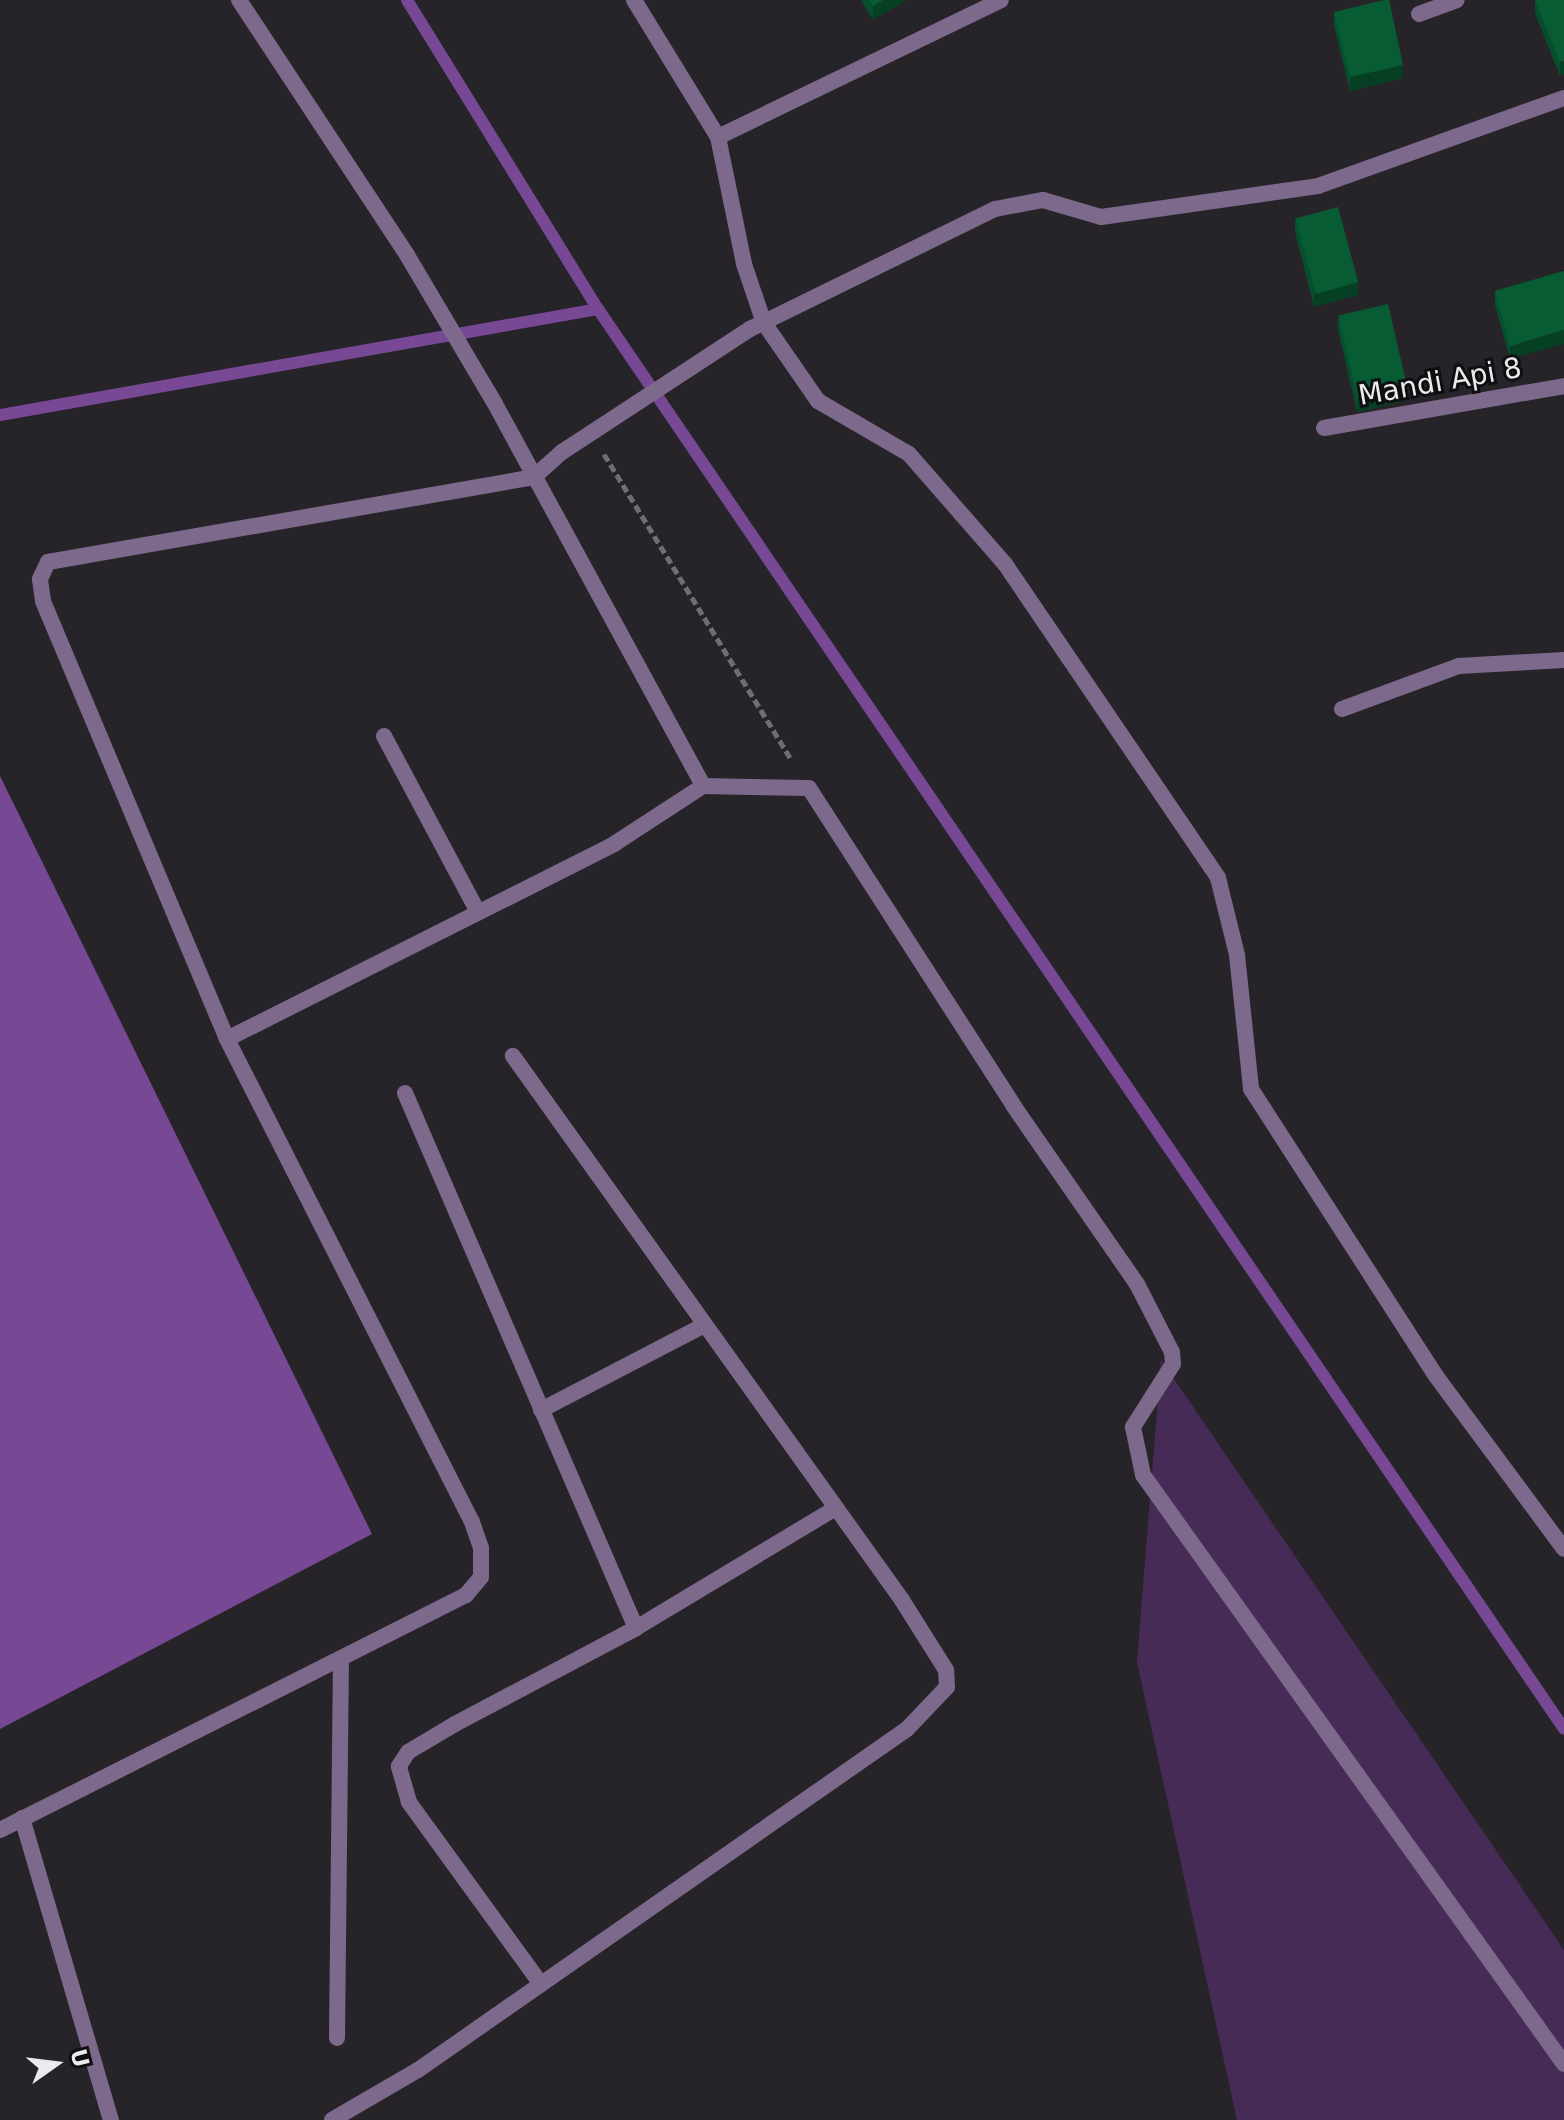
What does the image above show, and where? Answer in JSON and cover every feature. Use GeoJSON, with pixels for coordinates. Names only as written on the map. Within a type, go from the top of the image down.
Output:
{"type":"FeatureCollection","features":[{"type":"Feature","properties":{"kind":"street"},"geometry":{"type":"LineString","coordinates":[[239,0],[407,255],[494,402],[703,786]]}},
{"type":"Feature","properties":{"kind":"street"},"geometry":{"type":"LineString","coordinates":[[634,0],[718,137],[757,326],[818,401],[909,454],[1005,564],[1209,865],[1231,918],[1251,1089],[1436,1376],[1564,1549]]}},
{"type":"Feature","properties":{"kind":"street"},"geometry":{"type":"LineString","coordinates":[[718,137],[1001,0]]}},
{"type":"Feature","properties":{"kind":"street"},"geometry":{"type":"LineString","coordinates":[[1419,14],[1457,0]]}},
{"type":"Feature","properties":{"kind":"street"},"geometry":{"type":"LineString","coordinates":[[0,1830],[466,1595],[481,1577],[481,1548],[472,1522],[227,1039],[43,601],[40,579],[48,562],[534,477],[562,452],[757,326],[995,209],[1043,200],[1101,217],[1318,186],[1564,98]]}},
{"type":"Feature","properties":{"kind":"street","name":"Mandi Api 8"},"geometry":{"type":"LineString","coordinates":[[1324,428],[1564,386]]}},
{"type":"Feature","properties":{"kind":"street"},"geometry":{"type":"LineString","coordinates":[[1342,709],[1459,666],[1564,660]]}},
{"type":"Feature","properties":{"kind":"street"},"geometry":{"type":"LineString","coordinates":[[384,736],[478,912]]}},
{"type":"Feature","properties":{"kind":"street"},"geometry":{"type":"LineString","coordinates":[[227,1039],[614,844],[703,786],[809,788],[1167,1336],[1173,1364],[1133,1427],[1143,1475],[1564,2064]]}},
{"type":"Feature","properties":{"kind":"street"},"geometry":{"type":"LineString","coordinates":[[332,2120],[418,2070],[907,1729],[947,1687],[946,1670],[836,1508],[513,1056]]}},
{"type":"Feature","properties":{"kind":"street"},"geometry":{"type":"LineString","coordinates":[[405,1093],[636,1628]]}},
{"type":"Feature","properties":{"kind":"street"},"geometry":{"type":"LineString","coordinates":[[541,1410],[704,1325]]}},
{"type":"Feature","properties":{"kind":"street"},"geometry":{"type":"LineString","coordinates":[[541,1984],[409,1802],[399,1766],[408,1752],[455,1724],[636,1628],[836,1508]]}},
{"type":"Feature","properties":{"kind":"street"},"geometry":{"type":"LineString","coordinates":[[337,2038],[341,1659]]}},
{"type":"Feature","properties":{"kind":"street"},"geometry":{"type":"LineString","coordinates":[[22,1818],[111,2120]]}},
{"type":"Feature","properties":{"kind":"path"},"geometry":{"type":"LineString","coordinates":[[592,432],[809,788]]}},
{"type":"Feature","properties":{"kind":"shaded area"},"geometry":{"type":"Polygon","coordinates":[[[0,776],[372,1534],[0,1729],[0,776]]]}},
{"type":"Feature","properties":{"kind":"shaded area"},"geometry":{"type":"Polygon","coordinates":[[[1161,1360],[1564,1950],[1564,2120],[1237,2120],[1137,1662],[1161,1360]]]}},
{"type":"Feature","properties":{"kind":"building"},"geometry":{"type":"Polygon","coordinates":[[[869,0],[883,0],[873,6],[869,0]]]}},
{"type":"Feature","properties":{"kind":"building"},"geometry":{"type":"Polygon","coordinates":[[[1389,0],[1403,65],[1350,77],[1334,12],[1389,0]]]}},
{"type":"Feature","properties":{"kind":"building"},"geometry":{"type":"Polygon","coordinates":[[[1535,0],[1564,0],[1564,61],[1560,62],[1535,0]]]}},
{"type":"Feature","properties":{"kind":"building"},"geometry":{"type":"Polygon","coordinates":[[[1338,207],[1358,282],[1316,294],[1295,218],[1338,207]]]}},
{"type":"Feature","properties":{"kind":"building"},"geometry":{"type":"Polygon","coordinates":[[[1564,271],[1564,330],[1510,346],[1495,291],[1564,271]]]}},
{"type":"Feature","properties":{"kind":"building"},"geometry":{"type":"Polygon","coordinates":[[[1388,304],[1407,387],[1357,398],[1338,315],[1388,304]]]}},
{"type":"Feature","properties":{"kind":"waterway"},"geometry":{"type":"LineString","coordinates":[[407,0],[598,309],[1564,1729]]}},
{"type":"Feature","properties":{"kind":"waterway"},"geometry":{"type":"LineString","coordinates":[[0,415],[598,309]]}}]}
